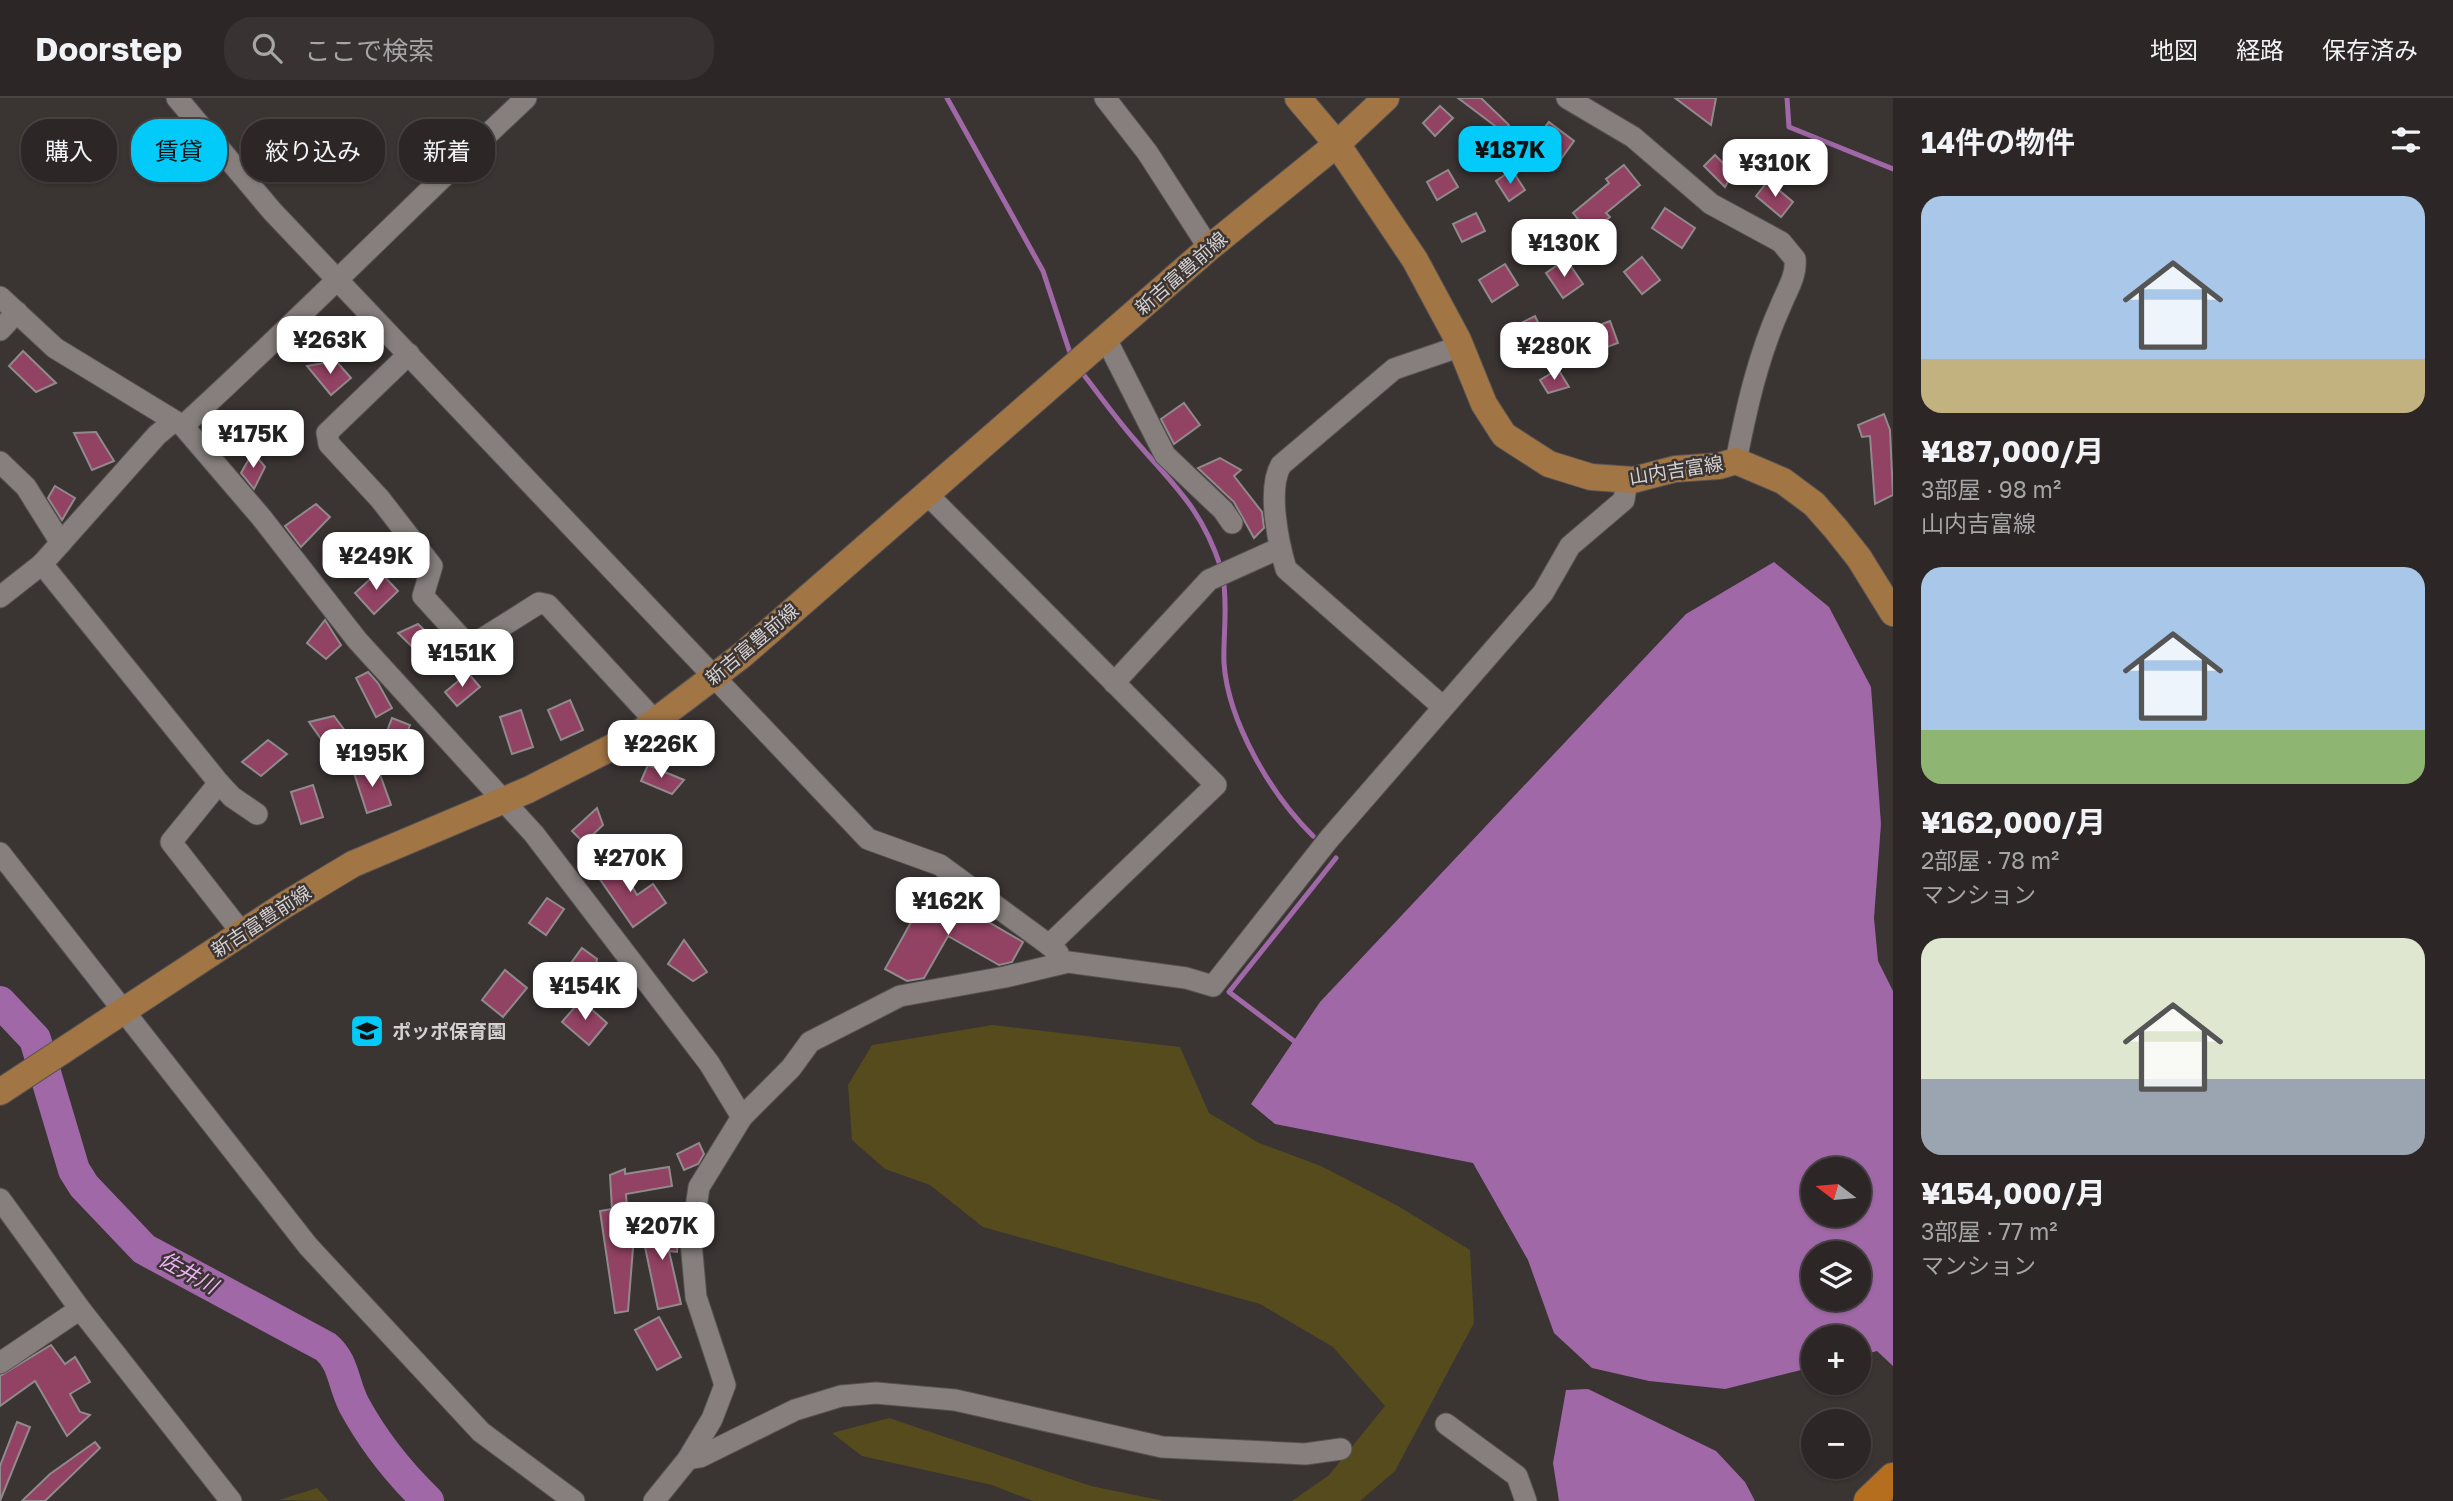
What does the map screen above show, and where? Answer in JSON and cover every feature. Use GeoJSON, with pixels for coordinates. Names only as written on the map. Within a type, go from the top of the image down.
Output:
{"type":"FeatureCollection","features":[{"type":"Feature","properties":{"kind":"highway"},"geometry":{"type":"LineString","coordinates":[[1869,1501],[1893,1478]]}},
{"type":"Feature","properties":{"kind":"main road","name":"山内吉富線"},"geometry":{"type":"LineString","coordinates":[[1298,98],[1336,144],[1415,260],[1461,346],[1484,404],[1504,435],[1549,464],[1591,477],[1627,480],[1675,469],[1719,466],[1736,461],[1783,481],[1814,504],[1859,558],[1893,613]]}},
{"type":"Feature","properties":{"kind":"main road","name":"新吉富豊前線"},"geometry":{"type":"LineString","coordinates":[[0,1092],[242,933],[353,864],[540,784],[638,734],[741,656],[1209,248],[1336,144],[1386,98]]}},
{"type":"Feature","properties":{"kind":"street"},"geometry":{"type":"LineString","coordinates":[[177,98],[272,211],[869,839],[940,865],[1068,962]]}},
{"type":"Feature","properties":{"kind":"street"},"geometry":{"type":"LineString","coordinates":[[0,597],[42,564],[157,435],[179,424],[339,280],[411,205],[526,98]]}},
{"type":"Feature","properties":{"kind":"street"},"geometry":{"type":"LineString","coordinates":[[1105,98],[1147,152],[1209,248]]}},
{"type":"Feature","properties":{"kind":"street"},"geometry":{"type":"LineString","coordinates":[[1567,98],[1633,137],[1712,204],[1781,242],[1795,259],[1792,278],[1766,338],[1751,383],[1736,461]]}},
{"type":"Feature","properties":{"kind":"street"},"geometry":{"type":"LineString","coordinates":[[0,297],[55,348],[129,390],[179,424],[261,517],[357,640],[534,834],[709,1063],[742,1117]]}},
{"type":"Feature","properties":{"kind":"street"},"geometry":{"type":"LineString","coordinates":[[0,330],[17,312]]}},
{"type":"Feature","properties":{"kind":"street"},"geometry":{"type":"LineString","coordinates":[[1106,339],[1165,455],[1223,510],[1232,523]]}},
{"type":"Feature","properties":{"kind":"street"},"geometry":{"type":"LineString","coordinates":[[1443,707],[1286,569],[1280,548],[1273,478],[1281,465],[1394,369],[1461,346]]}},
{"type":"Feature","properties":{"kind":"street"},"geometry":{"type":"LineString","coordinates":[[409,354],[327,433],[329,444],[380,499],[432,566],[423,596],[464,641],[474,644],[539,603],[548,605],[655,721]]}},
{"type":"Feature","properties":{"kind":"street"},"geometry":{"type":"LineString","coordinates":[[0,462],[26,487],[61,543]]}},
{"type":"Feature","properties":{"kind":"street"},"geometry":{"type":"LineString","coordinates":[[654,1501],[688,1459],[712,1419],[725,1385],[696,1297],[691,1242],[699,1187],[742,1117],[791,1068],[810,1042],[900,996],[993,980],[1068,962],[1186,978],[1213,986],[1329,839],[1543,593],[1570,546],[1624,500],[1627,480]]}},
{"type":"Feature","properties":{"kind":"street"},"geometry":{"type":"LineString","coordinates":[[926,494],[1216,785],[1049,945]]}},
{"type":"Feature","properties":{"kind":"street"},"geometry":{"type":"LineString","coordinates":[[1114,683],[1209,580],[1280,548]]}},
{"type":"Feature","properties":{"kind":"street"},"geometry":{"type":"LineString","coordinates":[[42,564],[219,783],[232,797],[257,814]]}},
{"type":"Feature","properties":{"kind":"street"},"geometry":{"type":"LineString","coordinates":[[219,783],[171,842],[242,933]]}},
{"type":"Feature","properties":{"kind":"street"},"geometry":{"type":"LineString","coordinates":[[0,853],[260,1189],[358,1302],[481,1432],[574,1501]]}},
{"type":"Feature","properties":{"kind":"street"},"geometry":{"type":"LineString","coordinates":[[0,1199],[80,1309],[231,1501]]}},
{"type":"Feature","properties":{"kind":"street"},"geometry":{"type":"LineString","coordinates":[[0,1363],[80,1309]]}},
{"type":"Feature","properties":{"kind":"street"},"geometry":{"type":"LineString","coordinates":[[688,1459],[701,1457],[795,1409],[841,1396],[876,1393],[955,1400],[1162,1447],[1305,1454],[1341,1449]]}},
{"type":"Feature","properties":{"kind":"street"},"geometry":{"type":"LineString","coordinates":[[1446,1424],[1517,1476],[1526,1501]]}},
{"type":"Feature","properties":{"kind":"shaded area"},"geometry":{"type":"Polygon","coordinates":[[[1774,562],[1829,607],[1871,687],[1881,824],[1874,918],[1878,961],[1893,991],[1893,1366],[1877,1351],[1871,1353],[1871,1325],[1801,1325],[1801,1370],[1725,1389],[1649,1381],[1592,1368],[1554,1333],[1528,1260],[1473,1163],[1275,1124],[1251,1104],[1320,1002],[1686,614],[1774,562]]]}},
{"type":"Feature","properties":{"kind":"shaded area"},"geometry":{"type":"Polygon","coordinates":[[[992,1025],[1180,1047],[1209,1113],[1259,1143],[1321,1166],[1398,1206],[1470,1250],[1474,1323],[1395,1471],[1360,1501],[1292,1501],[1329,1475],[1385,1406],[1333,1347],[1260,1304],[983,1227],[930,1185],[885,1169],[852,1140],[848,1085],[872,1045],[992,1025]]]}},
{"type":"Feature","properties":{"kind":"shaded area"},"geometry":{"type":"Polygon","coordinates":[[[1588,1389],[1716,1451],[1745,1482],[1755,1501],[1559,1501],[1553,1463],[1566,1390],[1588,1389]]]}},
{"type":"Feature","properties":{"kind":"shaded area"},"geometry":{"type":"Polygon","coordinates":[[[889,1418],[1091,1486],[1164,1501],[1033,1501],[992,1485],[862,1456],[832,1433],[889,1418]]]}},
{"type":"Feature","properties":{"kind":"shaded area"},"geometry":{"type":"Polygon","coordinates":[[[317,1488],[329,1501],[279,1500],[317,1488]]]}},
{"type":"Feature","properties":{"kind":"building"},"geometry":{"type":"Polygon","coordinates":[[[1458,98],[1481,98],[1509,125],[1503,132],[1458,98]]]}},
{"type":"Feature","properties":{"kind":"building"},"geometry":{"type":"Polygon","coordinates":[[[1675,98],[1716,98],[1711,125],[1675,98]]]}},
{"type":"Feature","properties":{"kind":"building"},"geometry":{"type":"Polygon","coordinates":[[[1440,106],[1453,118],[1435,136],[1423,123],[1440,106]]]}},
{"type":"Feature","properties":{"kind":"building"},"geometry":{"type":"Polygon","coordinates":[[[1549,122],[1574,141],[1553,170],[1527,150],[1549,122]]]}},
{"type":"Feature","properties":{"kind":"building"},"geometry":{"type":"Polygon","coordinates":[[[1715,155],[1733,173],[1725,187],[1704,166],[1715,155]]]}},
{"type":"Feature","properties":{"kind":"building"},"geometry":{"type":"Polygon","coordinates":[[[1624,165],[1640,185],[1606,213],[1610,217],[1590,234],[1573,213],[1609,183],[1606,179],[1624,165]]]}},
{"type":"Feature","properties":{"kind":"building"},"geometry":{"type":"Polygon","coordinates":[[[1448,170],[1458,187],[1437,200],[1427,182],[1448,170]]]}},
{"type":"Feature","properties":{"kind":"building"},"geometry":{"type":"Polygon","coordinates":[[[1512,170],[1525,190],[1509,201],[1496,181],[1512,170]]]}},
{"type":"Feature","properties":{"kind":"building"},"geometry":{"type":"Polygon","coordinates":[[[1768,181],[1793,202],[1781,217],[1756,196],[1768,181]]]}},
{"type":"Feature","properties":{"kind":"building"},"geometry":{"type":"Polygon","coordinates":[[[1665,208],[1695,228],[1682,248],[1652,228],[1665,208]]]}},
{"type":"Feature","properties":{"kind":"building"},"geometry":{"type":"Polygon","coordinates":[[[1476,213],[1485,231],[1462,242],[1453,224],[1476,213]]]}},
{"type":"Feature","properties":{"kind":"building"},"geometry":{"type":"Polygon","coordinates":[[[1642,257],[1660,280],[1642,294],[1624,272],[1642,257]]]}},
{"type":"Feature","properties":{"kind":"building"},"geometry":{"type":"Polygon","coordinates":[[[1566,259],[1583,284],[1563,298],[1546,273],[1566,259]]]}},
{"type":"Feature","properties":{"kind":"building"},"geometry":{"type":"Polygon","coordinates":[[[1505,264],[1518,285],[1492,302],[1479,280],[1505,264]]]}},
{"type":"Feature","properties":{"kind":"building"},"geometry":{"type":"Polygon","coordinates":[[[1535,316],[1544,335],[1517,349],[1507,330],[1535,316]]]}},
{"type":"Feature","properties":{"kind":"building"},"geometry":{"type":"Polygon","coordinates":[[[1610,321],[1618,343],[1599,350],[1591,328],[1610,321]]]}},
{"type":"Feature","properties":{"kind":"building"},"geometry":{"type":"Polygon","coordinates":[[[23,351],[56,383],[36,392],[9,366],[23,351]]]}},
{"type":"Feature","properties":{"kind":"building"},"geometry":{"type":"Polygon","coordinates":[[[336,361],[351,378],[331,395],[307,366],[336,361]]]}},
{"type":"Feature","properties":{"kind":"building"},"geometry":{"type":"Polygon","coordinates":[[[1558,369],[1569,387],[1548,393],[1540,380],[1558,369]]]}},
{"type":"Feature","properties":{"kind":"building"},"geometry":{"type":"Polygon","coordinates":[[[1184,403],[1200,425],[1174,444],[1161,419],[1184,403]]]}},
{"type":"Feature","properties":{"kind":"building"},"geometry":{"type":"Polygon","coordinates":[[[1884,414],[1890,430],[1893,495],[1875,504],[1870,436],[1862,437],[1858,425],[1884,414]]]}},
{"type":"Feature","properties":{"kind":"building"},"geometry":{"type":"Polygon","coordinates":[[[96,432],[114,461],[92,470],[74,433],[96,432]]]}},
{"type":"Feature","properties":{"kind":"building"},"geometry":{"type":"Polygon","coordinates":[[[253,452],[265,467],[254,489],[241,473],[253,452]]]}},
{"type":"Feature","properties":{"kind":"building"},"geometry":{"type":"Polygon","coordinates":[[[1220,458],[1241,470],[1234,476],[1262,512],[1264,528],[1254,538],[1234,502],[1198,468],[1220,458]]]}},
{"type":"Feature","properties":{"kind":"building"},"geometry":{"type":"Polygon","coordinates":[[[55,486],[75,498],[62,520],[48,498],[55,486]]]}},
{"type":"Feature","properties":{"kind":"building"},"geometry":{"type":"Polygon","coordinates":[[[316,504],[330,517],[301,547],[285,526],[316,504]]]}},
{"type":"Feature","properties":{"kind":"building"},"geometry":{"type":"Polygon","coordinates":[[[379,571],[398,591],[374,614],[355,593],[379,571]]]}},
{"type":"Feature","properties":{"kind":"building"},"geometry":{"type":"Polygon","coordinates":[[[325,620],[341,645],[326,659],[307,643],[325,620]]]}},
{"type":"Feature","properties":{"kind":"building"},"geometry":{"type":"Polygon","coordinates":[[[418,624],[443,648],[429,663],[398,633],[418,624]]]}},
{"type":"Feature","properties":{"kind":"building"},"geometry":{"type":"Polygon","coordinates":[[[368,672],[378,683],[392,708],[376,717],[356,678],[368,672]]]}},
{"type":"Feature","properties":{"kind":"building"},"geometry":{"type":"Polygon","coordinates":[[[468,673],[480,687],[457,706],[445,692],[468,673]]]}},
{"type":"Feature","properties":{"kind":"building"},"geometry":{"type":"Polygon","coordinates":[[[570,700],[583,730],[561,740],[548,710],[570,700]]]}},
{"type":"Feature","properties":{"kind":"building"},"geometry":{"type":"Polygon","coordinates":[[[521,710],[533,747],[512,754],[500,717],[521,710]]]}},
{"type":"Feature","properties":{"kind":"building"},"geometry":{"type":"Polygon","coordinates":[[[334,716],[346,732],[326,746],[309,722],[334,716]]]}},
{"type":"Feature","properties":{"kind":"building"},"geometry":{"type":"Polygon","coordinates":[[[392,718],[410,725],[396,762],[378,755],[392,718]]]}},
{"type":"Feature","properties":{"kind":"building"},"geometry":{"type":"Polygon","coordinates":[[[268,740],[287,754],[261,776],[242,762],[268,740]]]}},
{"type":"Feature","properties":{"kind":"building"},"geometry":{"type":"Polygon","coordinates":[[[648,765],[684,780],[672,794],[641,781],[648,765]]]}},
{"type":"Feature","properties":{"kind":"building"},"geometry":{"type":"Polygon","coordinates":[[[378,769],[391,805],[367,813],[353,770],[378,769]]]}},
{"type":"Feature","properties":{"kind":"building"},"geometry":{"type":"Polygon","coordinates":[[[313,785],[323,817],[301,824],[291,792],[313,785]]]}},
{"type":"Feature","properties":{"kind":"building"},"geometry":{"type":"Polygon","coordinates":[[[597,808],[603,825],[584,843],[572,831],[597,808]]]}},
{"type":"Feature","properties":{"kind":"building"},"geometry":{"type":"Polygon","coordinates":[[[614,856],[637,895],[653,884],[666,903],[633,927],[597,875],[614,856]]]}},
{"type":"Feature","properties":{"kind":"building"},"geometry":{"type":"Polygon","coordinates":[[[930,888],[1023,942],[1012,962],[999,965],[948,936],[924,978],[907,981],[885,969],[930,888]]]}},
{"type":"Feature","properties":{"kind":"building"},"geometry":{"type":"Polygon","coordinates":[[[547,898],[564,909],[546,935],[529,923],[547,898]]]}},
{"type":"Feature","properties":{"kind":"building"},"geometry":{"type":"Polygon","coordinates":[[[684,940],[707,972],[693,981],[668,964],[684,940]]]}},
{"type":"Feature","properties":{"kind":"building"},"geometry":{"type":"Polygon","coordinates":[[[582,948],[597,959],[590,994],[563,974],[582,948]]]}},
{"type":"Feature","properties":{"kind":"building"},"geometry":{"type":"Polygon","coordinates":[[[505,970],[527,988],[503,1017],[482,1000],[505,970]]]}},
{"type":"Feature","properties":{"kind":"building"},"geometry":{"type":"Polygon","coordinates":[[[581,1000],[607,1023],[589,1045],[562,1022],[581,1000]]]}},
{"type":"Feature","properties":{"kind":"building"},"geometry":{"type":"Polygon","coordinates":[[[699,1143],[704,1154],[698,1164],[684,1170],[677,1154],[699,1143]]]}},
{"type":"Feature","properties":{"kind":"building"},"geometry":{"type":"Polygon","coordinates":[[[669,1167],[672,1186],[626,1194],[628,1222],[635,1223],[628,1311],[615,1313],[600,1211],[612,1209],[610,1175],[625,1169],[625,1174],[669,1167]]]}},
{"type":"Feature","properties":{"kind":"building"},"geometry":{"type":"Polygon","coordinates":[[[640,1223],[679,1227],[677,1252],[669,1251],[681,1304],[658,1309],[640,1223]]]}},
{"type":"Feature","properties":{"kind":"building"},"geometry":{"type":"Polygon","coordinates":[[[659,1317],[681,1357],[657,1370],[635,1330],[659,1317]]]}},
{"type":"Feature","properties":{"kind":"building"},"geometry":{"type":"Polygon","coordinates":[[[51,1345],[65,1364],[75,1357],[90,1382],[70,1394],[80,1412],[90,1415],[67,1436],[35,1381],[0,1406],[0,1376],[51,1345]]]}},
{"type":"Feature","properties":{"kind":"building"},"geometry":{"type":"Polygon","coordinates":[[[17,1422],[30,1427],[0,1501],[0,1466],[17,1422]]]}},
{"type":"Feature","properties":{"kind":"building"},"geometry":{"type":"Polygon","coordinates":[[[95,1442],[100,1448],[45,1501],[22,1501],[50,1474],[95,1442]]]}},
{"type":"Feature","properties":{"kind":"waterway"},"geometry":{"type":"LineString","coordinates":[[947,98],[1043,271],[1071,356]]}},
{"type":"Feature","properties":{"kind":"waterway"},"geometry":{"type":"LineString","coordinates":[[1787,98],[1789,127],[1893,169]]}},
{"type":"Feature","properties":{"kind":"waterway"},"geometry":{"type":"LineString","coordinates":[[1080,370],[1127,431],[1185,498],[1205,529],[1221,568]]}},
{"type":"Feature","properties":{"kind":"waterway"},"geometry":{"type":"LineString","coordinates":[[1223,578],[1224,663],[1234,709],[1243,733],[1268,779],[1313,836]]}},
{"type":"Feature","properties":{"kind":"waterway"},"geometry":{"type":"LineString","coordinates":[[1298,1044],[1229,992],[1336,858]]}},
{"type":"Feature","properties":{"kind":"waterway","name":"佐井川"},"geometry":{"type":"LineString","coordinates":[[0,1002],[35,1039],[74,1170],[84,1186],[144,1249],[326,1347],[340,1366],[350,1397],[370,1431],[397,1468],[428,1501]]}},
{"type":"Feature","properties":{"kind":"place","name":"ポッポ保育園"},"geometry":{"type":"Point","coordinates":[367,1031]}}]}
